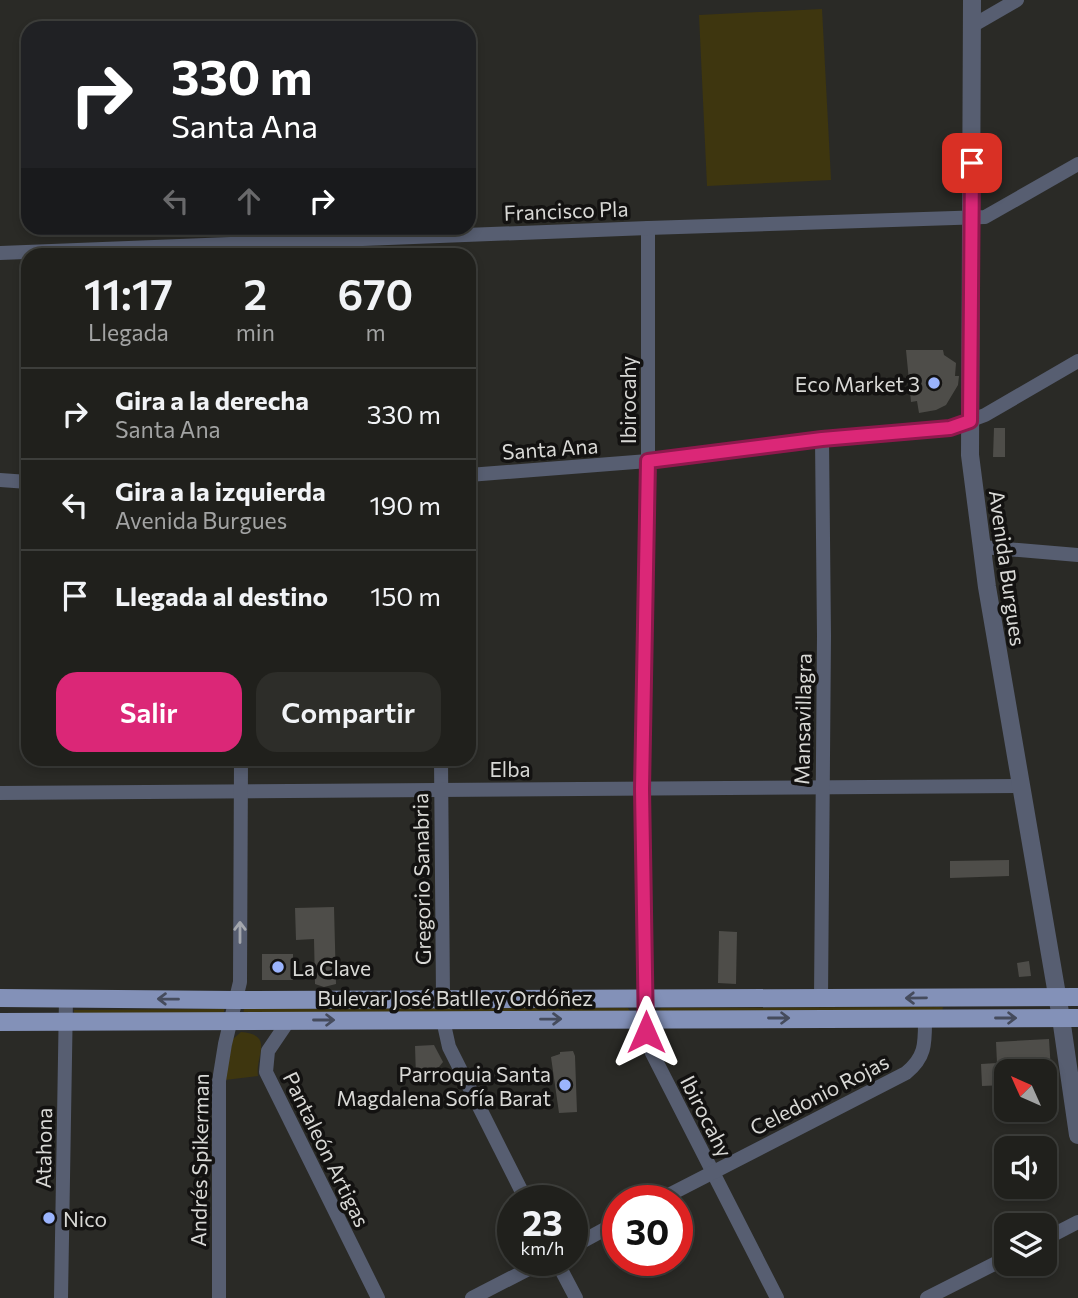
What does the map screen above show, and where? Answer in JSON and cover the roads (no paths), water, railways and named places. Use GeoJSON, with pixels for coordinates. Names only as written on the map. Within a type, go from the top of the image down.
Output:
{"type":"FeatureCollection","features":[{"type":"Feature","properties":{"kind":"main road","name":"Bulevar José Batlle y Ordóñez"},"geometry":{"type":"LineString","coordinates":[[0,998],[236,1000],[1078,997]]}},
{"type":"Feature","properties":{"kind":"main road","name":"Bulevar José Batlle y Ordóñez"},"geometry":{"type":"LineString","coordinates":[[0,1022],[1070,1018]]}},
{"type":"Feature","properties":{"kind":"street","name":"Avenida Burgues"},"geometry":{"type":"LineString","coordinates":[[972,0],[970,456],[1020,786],[1057,997],[1070,1018],[1078,1135]]}},
{"type":"Feature","properties":{"kind":"street"},"geometry":{"type":"LineString","coordinates":[[972,26],[1017,0]]}},
{"type":"Feature","properties":{"kind":"street","name":"Francisco Pla"},"geometry":{"type":"LineString","coordinates":[[279,248],[648,228],[985,217],[1078,164]]}},
{"type":"Feature","properties":{"kind":"street","name":"Ibirocahy"},"geometry":{"type":"LineString","coordinates":[[648,228],[648,461],[642,789],[647,1042],[777,1298]]}},
{"type":"Feature","properties":{"kind":"street","name":"Francisco Pla"},"geometry":{"type":"LineString","coordinates":[[0,253],[21,253]]}},
{"type":"Feature","properties":{"kind":"street","name":"Santa Ana"},"geometry":{"type":"LineString","coordinates":[[476,474],[648,461],[822,439],[950,428],[970,421],[1078,361]]}},
{"type":"Feature","properties":{"kind":"street","name":"Mansavillagra"},"geometry":{"type":"LineString","coordinates":[[821,999],[824,636],[822,439]]}},
{"type":"Feature","properties":{"kind":"street"},"geometry":{"type":"LineString","coordinates":[[0,480],[21,482]]}},
{"type":"Feature","properties":{"kind":"street"},"geometry":{"type":"LineString","coordinates":[[982,547],[1078,555]]}},
{"type":"Feature","properties":{"kind":"street"},"geometry":{"type":"LineString","coordinates":[[231,1023],[240,982],[240,766]]}},
{"type":"Feature","properties":{"kind":"street","name":"Gregorio Sanabria"},"geometry":{"type":"LineString","coordinates":[[441,766],[443,998]]}},
{"type":"Feature","properties":{"kind":"street","name":"Elba"},"geometry":{"type":"LineString","coordinates":[[0,793],[1020,786]]}},
{"type":"Feature","properties":{"kind":"street","name":"Atahona"},"geometry":{"type":"LineString","coordinates":[[61,1298],[66,998]]}},
{"type":"Feature","properties":{"kind":"street","name":"Celedonio Rojas"},"geometry":{"type":"LineString","coordinates":[[687,1185],[906,1073],[917,1065],[921,1058],[925,1018]]}},
{"type":"Feature","properties":{"kind":"street","name":"Pantaleón Artigas"},"geometry":{"type":"LineString","coordinates":[[289,1020],[268,1051],[265,1072],[378,1298]]}},
{"type":"Feature","properties":{"kind":"street"},"geometry":{"type":"LineString","coordinates":[[443,1020],[449,1047],[518,1185]]}},
{"type":"Feature","properties":{"kind":"street","name":"Andrés Spikerman"},"geometry":{"type":"LineString","coordinates":[[219,1298],[219,1081],[231,1023]]}},
{"type":"Feature","properties":{"kind":"street"},"geometry":{"type":"LineString","coordinates":[[1057,1232],[1078,1222]]}},
{"type":"Feature","properties":{"kind":"street"},"geometry":{"type":"LineString","coordinates":[[927,1298],[994,1264]]}},
{"type":"Feature","properties":{"kind":"street"},"geometry":{"type":"LineString","coordinates":[[472,1298],[515,1276]]}},
{"type":"Feature","properties":{"kind":"street"},"geometry":{"type":"LineString","coordinates":[[564,1276],[576,1298]]}},
{"type":"Feature","properties":{"kind":"place","name":"Eco Market 3"},"geometry":{"type":"Point","coordinates":[934,383]}},
{"type":"Feature","properties":{"kind":"place","name":"La Clave"},"geometry":{"type":"Point","coordinates":[278,967]}},
{"type":"Feature","properties":{"kind":"place","name":"Parroquia Santa Magdalena Sofía Barat"},"geometry":{"type":"Point","coordinates":[565,1085]}},
{"type":"Feature","properties":{"kind":"place","name":"Nico"},"geometry":{"type":"Point","coordinates":[49,1218]}}]}
